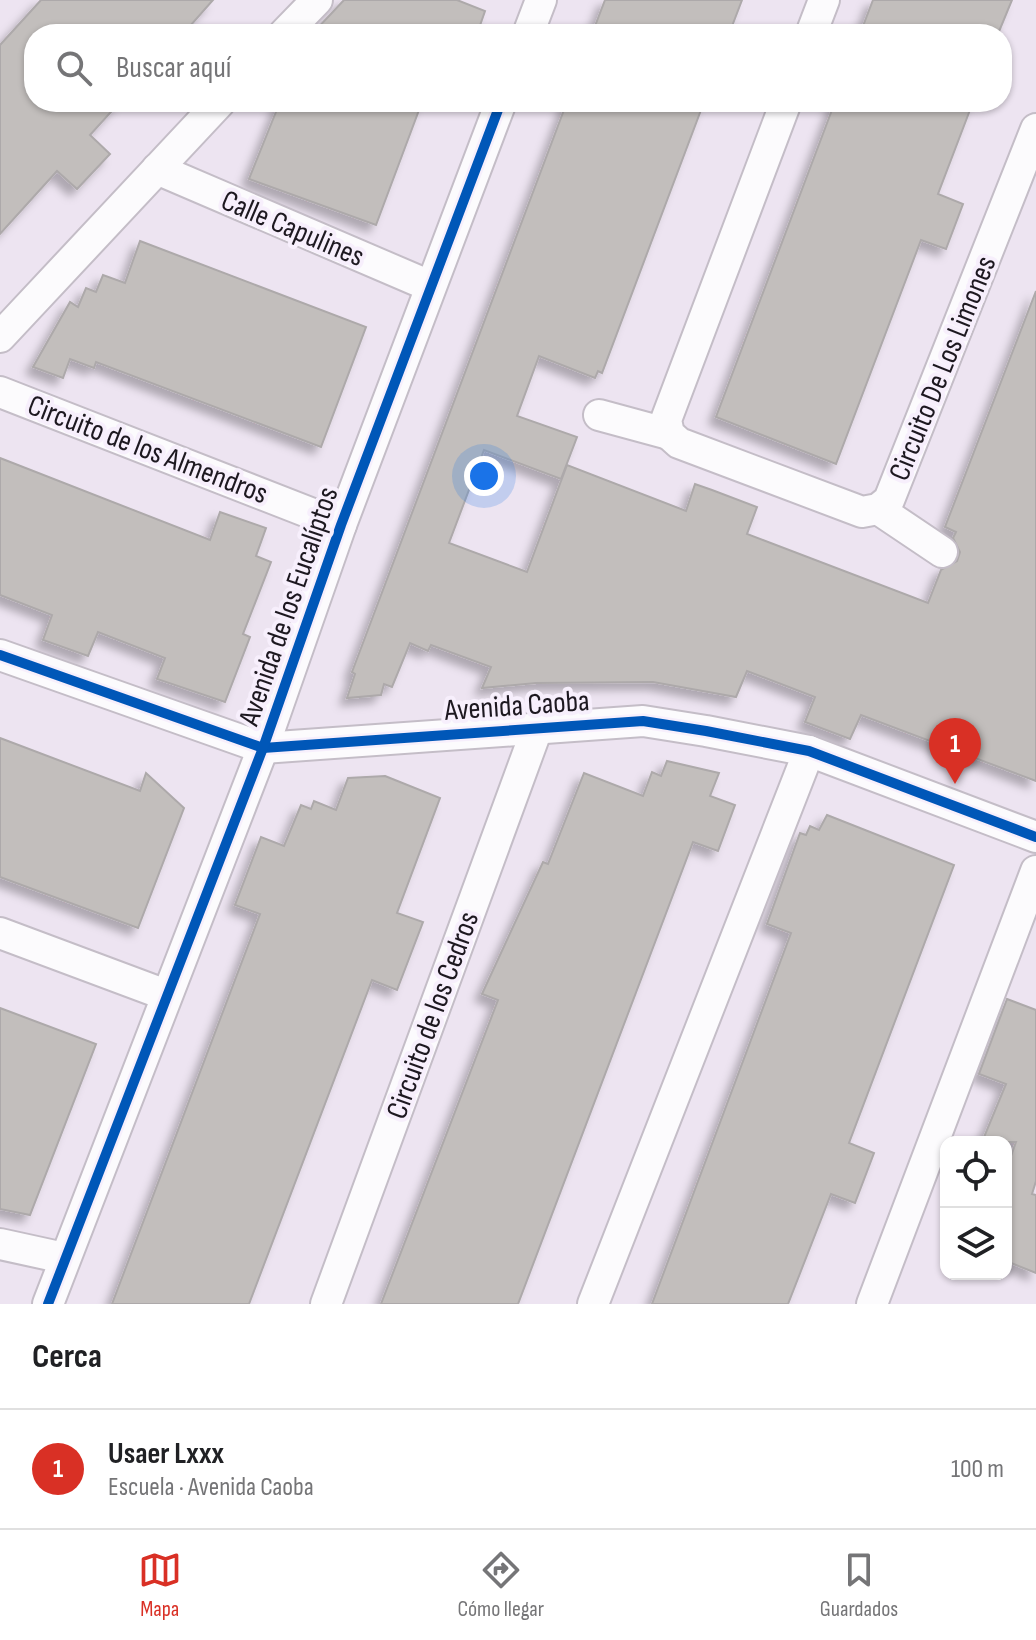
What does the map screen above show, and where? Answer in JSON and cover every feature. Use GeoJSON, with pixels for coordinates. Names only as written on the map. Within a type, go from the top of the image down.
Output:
{"type":"FeatureCollection","features":[{"type":"Feature","properties":{"kind":"street"},"geometry":{"type":"LineString","coordinates":[[294,24],[317,0]]}},
{"type":"Feature","properties":{"kind":"street"},"geometry":{"type":"LineString","coordinates":[[532,24],[541,0]]}},
{"type":"Feature","properties":{"kind":"street"},"geometry":{"type":"LineString","coordinates":[[815,24],[824,0]]}},
{"type":"Feature","properties":{"kind":"street"},"geometry":{"type":"LineString","coordinates":[[0,337],[211,112]]}},
{"type":"Feature","properties":{"kind":"street","name":"Avenida de los Eucalíptos"},"geometry":{"type":"LineString","coordinates":[[48,1304],[263,748],[341,525],[497,112]]}},
{"type":"Feature","properties":{"kind":"street"},"geometry":{"type":"LineString","coordinates":[[669,434],[666,420],[782,112]]}},
{"type":"Feature","properties":{"kind":"street","name":"Circuito De Los Limones"},"geometry":{"type":"LineString","coordinates":[[599,415],[669,434],[679,443],[862,512],[878,509],[889,500],[1036,129]]}},
{"type":"Feature","properties":{"kind":"street","name":"Calle Capulines"},"geometry":{"type":"LineString","coordinates":[[157,169],[430,286]]}},
{"type":"Feature","properties":{"kind":"street","name":"Circuito de los Almendros"},"geometry":{"type":"LineString","coordinates":[[0,392],[341,525]]}},
{"type":"Feature","properties":{"kind":"street"},"geometry":{"type":"LineString","coordinates":[[878,509],[942,552]]}},
{"type":"Feature","properties":{"kind":"street","name":"Avenida Caoba"},"geometry":{"type":"LineString","coordinates":[[0,655],[263,748],[538,726],[643,721],[809,751],[1036,837]]}},
{"type":"Feature","properties":{"kind":"street","name":"Circuito de los Cedros"},"geometry":{"type":"LineString","coordinates":[[326,1304],[538,726]]}},
{"type":"Feature","properties":{"kind":"street"},"geometry":{"type":"LineString","coordinates":[[593,1304],[809,751]]}},
{"type":"Feature","properties":{"kind":"street"},"geometry":{"type":"LineString","coordinates":[[872,1304],[1036,871]]}},
{"type":"Feature","properties":{"kind":"street"},"geometry":{"type":"LineString","coordinates":[[0,933],[166,995]]}},
{"type":"Feature","properties":{"kind":"street"},"geometry":{"type":"LineString","coordinates":[[0,1244],[64,1258]]}},
{"type":"Feature","properties":{"kind":"building"},"geometry":{"type":"Polygon","coordinates":[[[41,0],[213,0],[192,24],[24,24],[24,112],[111,112],[90,135],[110,154],[77,189],[57,171],[0,234],[0,45],[41,0]]]}},
{"type":"Feature","properties":{"kind":"building"},"geometry":{"type":"Polygon","coordinates":[[[344,0],[457,0],[485,11],[480,24],[321,24],[344,0]]]}},
{"type":"Feature","properties":{"kind":"building"},"geometry":{"type":"Polygon","coordinates":[[[605,0],[742,0],[733,24],[596,24],[605,0]]]}},
{"type":"Feature","properties":{"kind":"building"},"geometry":{"type":"Polygon","coordinates":[[[873,0],[1012,0],[1002,24],[864,24],[873,0]]]}},
{"type":"Feature","properties":{"kind":"building"},"geometry":{"type":"Polygon","coordinates":[[[276,112],[418,112],[376,225],[249,179],[276,112]]]}},
{"type":"Feature","properties":{"kind":"building"},"geometry":{"type":"Polygon","coordinates":[[[563,112],[700,112],[602,373],[598,371],[595,378],[539,356],[517,416],[577,437],[561,479],[484,450],[449,543],[527,572],[567,465],[686,511],[695,484],[757,507],[747,534],[928,603],[941,570],[957,561],[960,552],[953,538],[956,532],[945,527],[1036,291],[1036,781],[861,715],[850,739],[805,722],[815,697],[747,671],[736,697],[653,682],[536,683],[482,688],[491,667],[431,645],[428,651],[410,643],[392,687],[384,684],[381,695],[347,698],[355,674],[352,672],[563,112]]]}},
{"type":"Feature","properties":{"kind":"building"},"geometry":{"type":"Polygon","coordinates":[[[831,112],[969,112],[938,194],[963,204],[946,249],[921,240],[836,464],[716,417],[831,112]]]}},
{"type":"Feature","properties":{"kind":"building"},"geometry":{"type":"Polygon","coordinates":[[[140,241],[366,327],[321,447],[96,362],[94,368],[70,359],[63,378],[33,367],[70,302],[78,307],[86,288],[96,292],[103,275],[125,283],[140,241]]]}},
{"type":"Feature","properties":{"kind":"building"},"geometry":{"type":"Polygon","coordinates":[[[0,458],[210,540],[220,512],[266,528],[256,556],[271,562],[243,634],[250,637],[225,702],[157,679],[165,658],[98,632],[88,656],[43,640],[52,615],[0,595],[0,458]]]}},
{"type":"Feature","properties":{"kind":"building"},"geometry":{"type":"Polygon","coordinates":[[[0,738],[140,791],[146,773],[184,808],[138,928],[0,877],[0,738]]]}},
{"type":"Feature","properties":{"kind":"building"},"geometry":{"type":"Polygon","coordinates":[[[667,761],[719,773],[710,796],[735,805],[718,851],[693,842],[518,1304],[381,1304],[498,1000],[482,994],[543,862],[548,864],[584,773],[643,796],[652,772],[661,776],[667,761]]]}},
{"type":"Feature","properties":{"kind":"building"},"geometry":{"type":"Polygon","coordinates":[[[385,776],[440,798],[397,913],[423,922],[397,990],[372,980],[249,1304],[112,1304],[260,914],[235,905],[261,837],[284,846],[301,805],[311,809],[314,801],[336,810],[348,778],[385,776]]]}},
{"type":"Feature","properties":{"kind":"building"},"geometry":{"type":"Polygon","coordinates":[[[827,815],[954,865],[849,1143],[874,1153],[855,1203],[831,1194],[788,1304],[652,1304],[791,933],[767,924],[800,833],[806,835],[810,826],[819,830],[827,815]]]}},
{"type":"Feature","properties":{"kind":"building"},"geometry":{"type":"Polygon","coordinates":[[[1007,999],[1036,1010],[1036,1181],[1032,1194],[1036,1195],[1036,1273],[1012,1263],[1012,1153],[1016,1142],[1012,1142],[1012,1136],[984,1136],[1006,1084],[979,1074],[1007,999]]]}},
{"type":"Feature","properties":{"kind":"building"},"geometry":{"type":"Polygon","coordinates":[[[0,1008],[96,1044],[30,1215],[0,1209],[0,1008]]]}},
{"type":"Feature","properties":{"kind":"cycle path"},"geometry":{"type":"LineString","coordinates":[[48,1304],[263,748],[341,525],[497,112]]}},
{"type":"Feature","properties":{"kind":"cycle path"},"geometry":{"type":"LineString","coordinates":[[0,655],[263,748],[643,721],[706,731],[809,751],[1036,837]]}},
{"type":"Feature","properties":{"kind":"place","name":"Usaer Lxxx"},"geometry":{"type":"Point","coordinates":[955,784]}}]}
